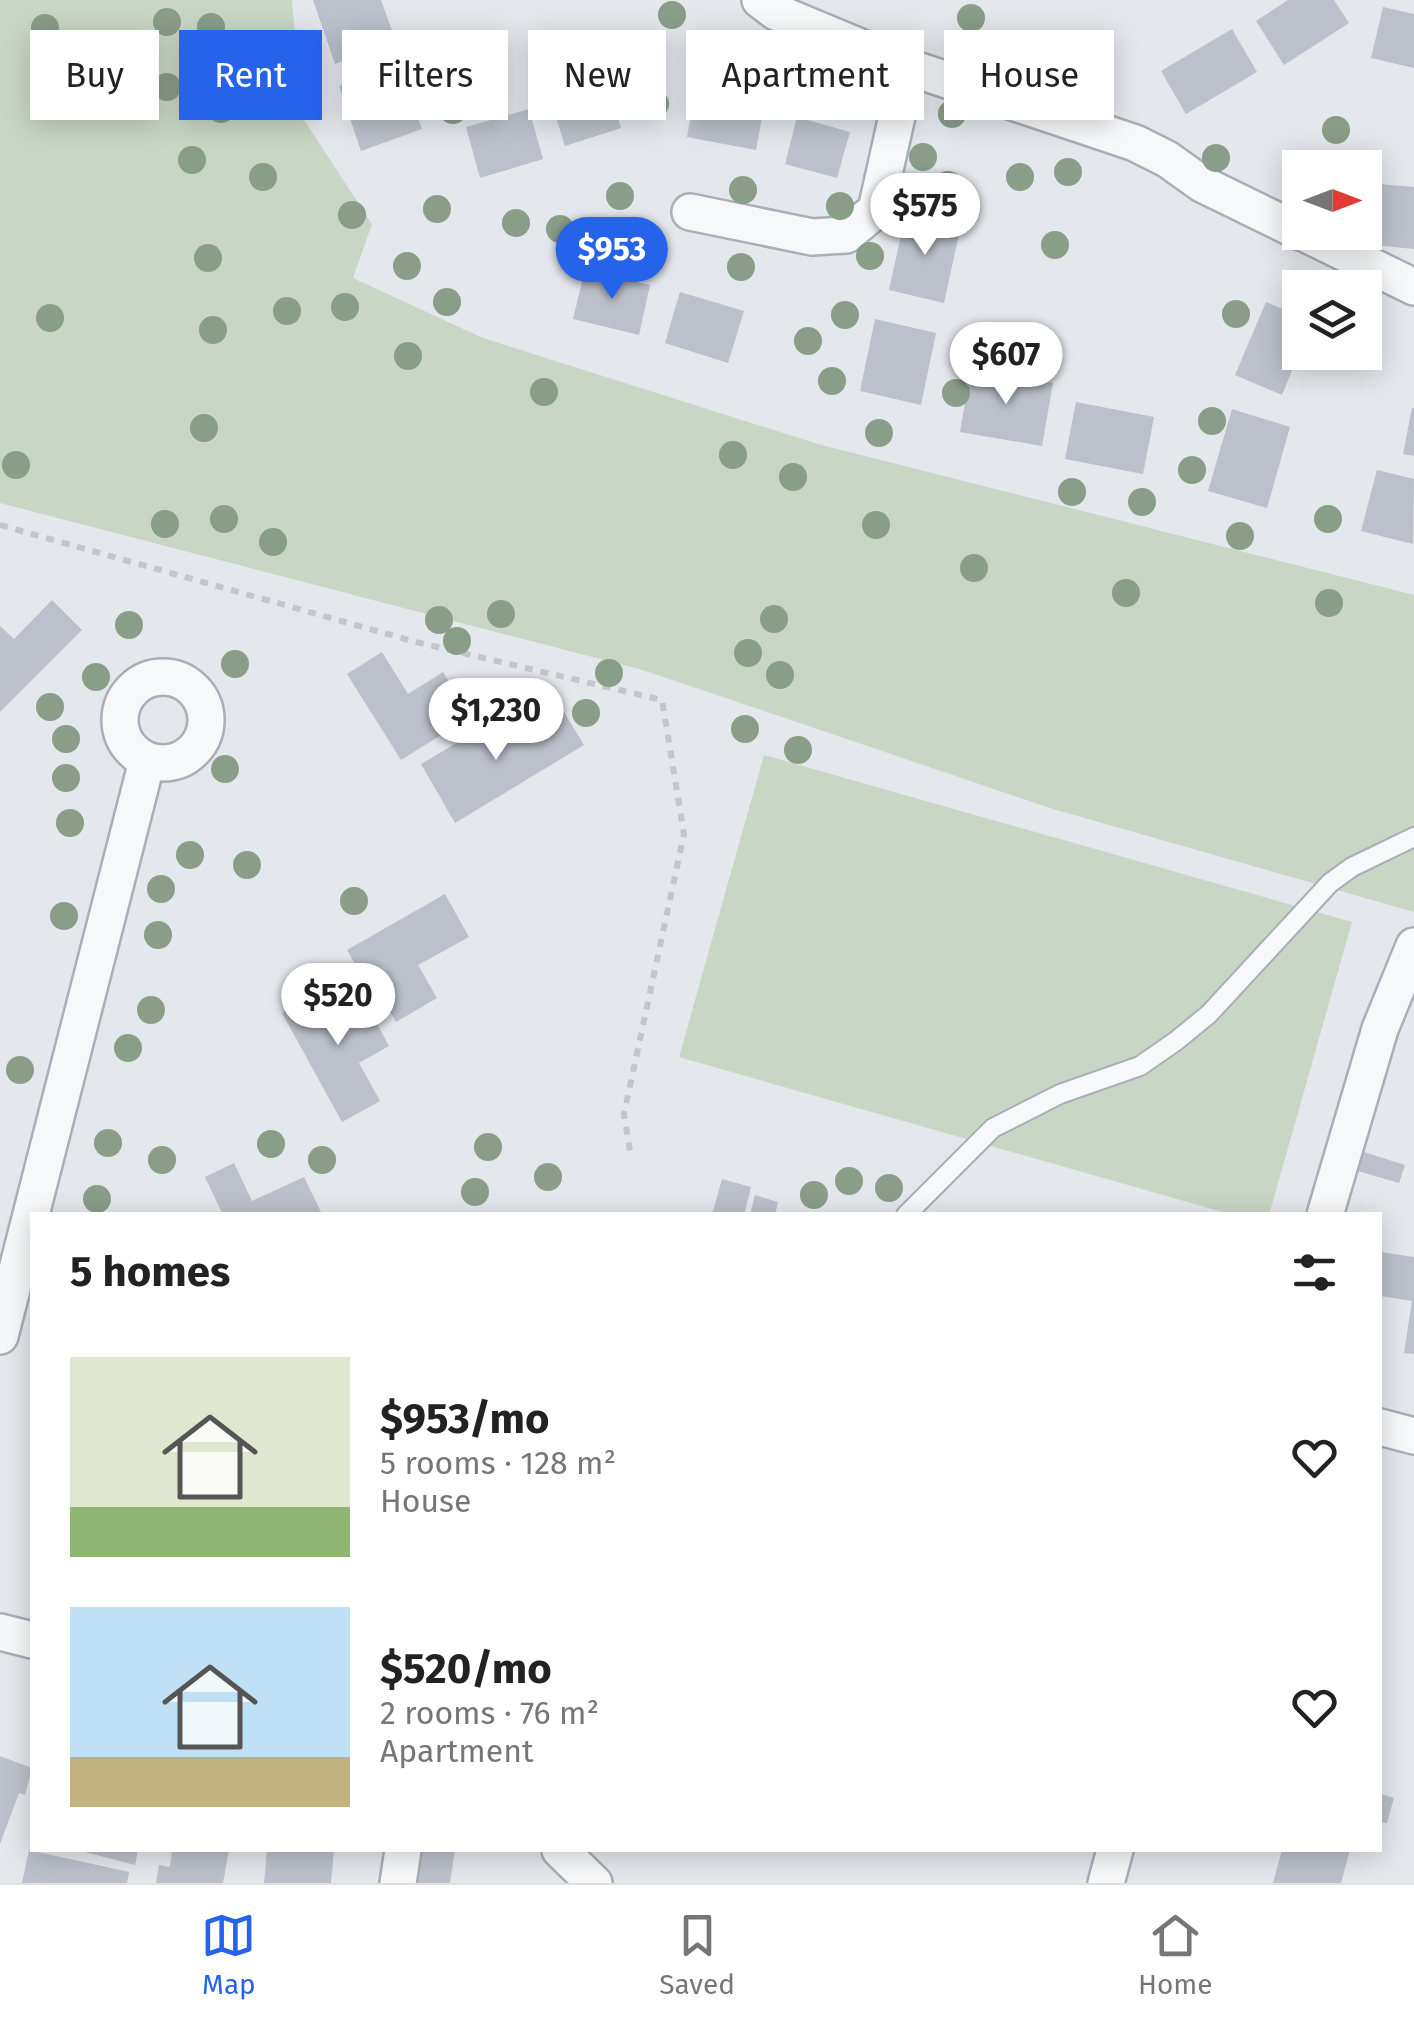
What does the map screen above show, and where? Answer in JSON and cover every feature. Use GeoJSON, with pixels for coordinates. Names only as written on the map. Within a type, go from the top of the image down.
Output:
{"type":"FeatureCollection","features":[{"type":"Feature","properties":{"kind":"street"},"geometry":{"type":"LineString","coordinates":[[760,0],[776,12],[818,30]]}},
{"type":"Feature","properties":{"kind":"street"},"geometry":{"type":"LineString","coordinates":[[924,73],[1135,143],[1202,184],[1282,223]]}},
{"type":"Feature","properties":{"kind":"street"},"geometry":{"type":"LineString","coordinates":[[690,212],[812,237],[846,236],[876,210],[896,120]]}},
{"type":"Feature","properties":{"kind":"street"},"geometry":{"type":"LineString","coordinates":[[1337,250],[1414,288]]}},
{"type":"Feature","properties":{"kind":"street"},"geometry":{"type":"LineString","coordinates":[[32,1212],[147,761]]}},
{"type":"Feature","properties":{"kind":"street"},"geometry":{"type":"LineString","coordinates":[[1326,1212],[1380,1028],[1414,946]]}},
{"type":"Feature","properties":{"kind":"street"},"geometry":{"type":"LineString","coordinates":[[0,1336],[30,1219]]}},
{"type":"Feature","properties":{"kind":"street"},"geometry":{"type":"LineString","coordinates":[[1382,1428],[1414,1436]]}},
{"type":"Feature","properties":{"kind":"street"},"geometry":{"type":"LineString","coordinates":[[0,1632],[30,1640]]}},
{"type":"Feature","properties":{"kind":"street"},"geometry":{"type":"LineString","coordinates":[[398,1883],[402,1852]]}},
{"type":"Feature","properties":{"kind":"street"},"geometry":{"type":"LineString","coordinates":[[562,1852],[594,1883]]}},
{"type":"Feature","properties":{"kind":"lane"},"geometry":{"type":"LineString","coordinates":[[909,1212],[993,1128],[1060,1094],[1140,1066],[1176,1042],[1209,1014],[1330,883],[1352,867],[1414,838]]}},
{"type":"Feature","properties":{"kind":"path"},"geometry":{"type":"LineString","coordinates":[[0,525],[416,642],[662,700],[684,834],[624,1114],[632,1158]]}},
{"type":"Feature","properties":{"kind":"green space"},"geometry":{"type":"Polygon","coordinates":[[[0,0],[292,0],[295,30],[179,30],[179,120],[304,120],[372,224],[353,278],[483,338],[818,444],[1414,595],[1414,912],[1053,809],[646,671],[0,503],[0,0]]]}},
{"type":"Feature","properties":{"kind":"green space"},"geometry":{"type":"Polygon","coordinates":[[[764,755],[1352,922],[1270,1212],[1222,1212],[679,1057],[764,755]]]}},
{"type":"Feature","properties":{"kind":"building"},"geometry":{"type":"Polygon","coordinates":[[[313,0],[381,0],[392,30],[342,30],[342,61],[335,64],[313,0]]]}},
{"type":"Feature","properties":{"kind":"building"},"geometry":{"type":"Polygon","coordinates":[[[1288,0],[1334,0],[1349,23],[1284,65],[1256,21],[1288,0]]]}},
{"type":"Feature","properties":{"kind":"building"},"geometry":{"type":"Polygon","coordinates":[[[1383,7],[1414,14],[1414,68],[1371,58],[1383,7]]]}},
{"type":"Feature","properties":{"kind":"building"},"geometry":{"type":"Polygon","coordinates":[[[1232,29],[1257,72],[1186,114],[1161,71],[1232,29]]]}},
{"type":"Feature","properties":{"kind":"building"},"geometry":{"type":"Polygon","coordinates":[[[528,109],[528,120],[532,120],[543,159],[480,178],[466,127],[508,120],[508,115],[528,109]]]}},
{"type":"Feature","properties":{"kind":"building"},"geometry":{"type":"Polygon","coordinates":[[[351,120],[419,120],[422,129],[361,151],[351,120]]]}},
{"type":"Feature","properties":{"kind":"building"},"geometry":{"type":"Polygon","coordinates":[[[557,120],[618,120],[621,128],[565,146],[557,120]]]}},
{"type":"Feature","properties":{"kind":"building"},"geometry":{"type":"Polygon","coordinates":[[[690,120],[762,120],[756,150],[687,137],[690,120]]]}},
{"type":"Feature","properties":{"kind":"building"},"geometry":{"type":"Polygon","coordinates":[[[796,120],[850,132],[837,178],[785,164],[796,120]]]}},
{"type":"Feature","properties":{"kind":"building"},"geometry":{"type":"Polygon","coordinates":[[[1382,184],[1414,187],[1414,249],[1382,246],[1382,184]]]}},
{"type":"Feature","properties":{"kind":"building"},"geometry":{"type":"Polygon","coordinates":[[[906,213],[961,225],[944,303],[889,290],[906,213]]]}},
{"type":"Feature","properties":{"kind":"building"},"geometry":{"type":"Polygon","coordinates":[[[585,270],[650,285],[639,335],[573,319],[585,270]]]}},
{"type":"Feature","properties":{"kind":"building"},"geometry":{"type":"Polygon","coordinates":[[[680,292],[744,311],[728,363],[665,343],[680,292]]]}},
{"type":"Feature","properties":{"kind":"building"},"geometry":{"type":"Polygon","coordinates":[[[1266,302],[1282,309],[1282,370],[1292,370],[1282,395],[1235,375],[1266,302]]]}},
{"type":"Feature","properties":{"kind":"building"},"geometry":{"type":"Polygon","coordinates":[[[875,319],[936,333],[921,405],[860,391],[875,319]]]}},
{"type":"Feature","properties":{"kind":"building"},"geometry":{"type":"Polygon","coordinates":[[[971,368],[1053,383],[1042,446],[960,432],[971,368]]]}},
{"type":"Feature","properties":{"kind":"building"},"geometry":{"type":"Polygon","coordinates":[[[1076,402],[1154,417],[1143,474],[1065,459],[1076,402]]]}},
{"type":"Feature","properties":{"kind":"building"},"geometry":{"type":"Polygon","coordinates":[[[1414,408],[1414,456],[1403,454],[1414,408]]]}},
{"type":"Feature","properties":{"kind":"building"},"geometry":{"type":"Polygon","coordinates":[[[1232,409],[1290,427],[1267,508],[1208,491],[1232,409]]]}},
{"type":"Feature","properties":{"kind":"building"},"geometry":{"type":"Polygon","coordinates":[[[1377,470],[1414,479],[1413,544],[1361,531],[1377,470]]]}},
{"type":"Feature","properties":{"kind":"building"},"geometry":{"type":"Polygon","coordinates":[[[52,600],[82,630],[0,712],[0,626],[14,639],[52,600]]]}},
{"type":"Feature","properties":{"kind":"building"},"geometry":{"type":"Polygon","coordinates":[[[382,652],[408,694],[443,672],[470,717],[401,760],[347,674],[382,652]]]}},
{"type":"Feature","properties":{"kind":"building"},"geometry":{"type":"Polygon","coordinates":[[[564,712],[584,745],[455,823],[421,764],[499,718],[513,742],[564,712]]]}},
{"type":"Feature","properties":{"kind":"building"},"geometry":{"type":"Polygon","coordinates":[[[445,894],[469,937],[418,965],[437,998],[396,1022],[375,985],[369,989],[347,950],[445,894]]]}},
{"type":"Feature","properties":{"kind":"building"},"geometry":{"type":"Polygon","coordinates":[[[330,986],[344,1012],[364,1000],[389,1046],[359,1063],[380,1101],[342,1122],[282,1013],[330,986]]]}},
{"type":"Feature","properties":{"kind":"building"},"geometry":{"type":"Polygon","coordinates":[[[1364,1152],[1405,1165],[1399,1183],[1358,1171],[1364,1152]]]}},
{"type":"Feature","properties":{"kind":"building"},"geometry":{"type":"Polygon","coordinates":[[[234,1163],[252,1201],[304,1177],[321,1212],[222,1212],[205,1177],[234,1163]]]}},
{"type":"Feature","properties":{"kind":"building"},"geometry":{"type":"Polygon","coordinates":[[[722,1179],[751,1187],[745,1212],[713,1212],[722,1179]]]}},
{"type":"Feature","properties":{"kind":"building"},"geometry":{"type":"Polygon","coordinates":[[[755,1195],[778,1202],[776,1212],[751,1212],[755,1195]]]}},
{"type":"Feature","properties":{"kind":"building"},"geometry":{"type":"Polygon","coordinates":[[[1382,1252],[1414,1257],[1414,1354],[1404,1353],[1412,1301],[1382,1296],[1382,1252]]]}},
{"type":"Feature","properties":{"kind":"building"},"geometry":{"type":"Polygon","coordinates":[[[0,1756],[30,1767],[30,1776],[25,1795],[19,1793],[0,1844],[0,1756]]]}},
{"type":"Feature","properties":{"kind":"building"},"geometry":{"type":"Polygon","coordinates":[[[1382,1795],[1394,1798],[1387,1823],[1382,1822],[1382,1795]]]}},
{"type":"Feature","properties":{"kind":"building"},"geometry":{"type":"Polygon","coordinates":[[[29,1850],[129,1872],[127,1883],[22,1883],[29,1850]]]}},
{"type":"Feature","properties":{"kind":"building"},"geometry":{"type":"Polygon","coordinates":[[[85,1852],[138,1852],[135,1865],[85,1852]]]}},
{"type":"Feature","properties":{"kind":"building"},"geometry":{"type":"Polygon","coordinates":[[[172,1852],[229,1852],[223,1883],[156,1883],[159,1865],[170,1867],[172,1852]]]}},
{"type":"Feature","properties":{"kind":"building"},"geometry":{"type":"Polygon","coordinates":[[[267,1852],[334,1852],[331,1883],[264,1883],[267,1852]]]}},
{"type":"Feature","properties":{"kind":"building"},"geometry":{"type":"Polygon","coordinates":[[[418,1852],[455,1852],[450,1883],[414,1883],[418,1852]]]}},
{"type":"Feature","properties":{"kind":"building"},"geometry":{"type":"Polygon","coordinates":[[[1281,1852],[1349,1852],[1341,1883],[1273,1883],[1281,1852]]]}}]}
